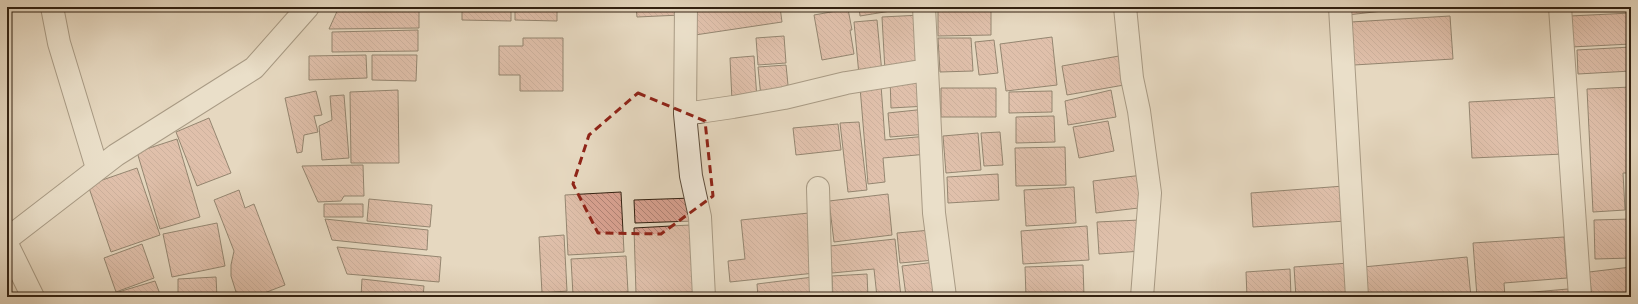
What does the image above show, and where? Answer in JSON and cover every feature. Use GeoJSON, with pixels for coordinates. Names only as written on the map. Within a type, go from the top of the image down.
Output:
{"type":"FeatureCollection","features":[{"type":"Feature","properties":{"kind":"street"},"geometry":{"type":"LineString","coordinates":[[52,7],[59,43],[97,168]]}},
{"type":"Feature","properties":{"kind":"street"},"geometry":{"type":"LineString","coordinates":[[7,239],[97,168],[254,68],[308,7]]}},
{"type":"Feature","properties":{"kind":"street"},"geometry":{"type":"LineString","coordinates":[[686,7],[685,114],[690,176],[700,217],[704,297]]}},
{"type":"Feature","properties":{"kind":"street"},"geometry":{"type":"LineString","coordinates":[[924,7],[934,213],[945,297]]}},
{"type":"Feature","properties":{"kind":"street"},"geometry":{"type":"LineString","coordinates":[[1125,7],[1132,78],[1150,193],[1142,297]]}},
{"type":"Feature","properties":{"kind":"street"},"geometry":{"type":"LineString","coordinates":[[1340,7],[1357,297]]}},
{"type":"Feature","properties":{"kind":"street"},"geometry":{"type":"LineString","coordinates":[[1560,7],[1580,297]]}},
{"type":"Feature","properties":{"kind":"street"},"geometry":{"type":"LineString","coordinates":[[685,114],[741,106],[784,98],[846,83],[927,70]]}},
{"type":"Feature","properties":{"kind":"street"},"geometry":{"type":"LineString","coordinates":[[818,188],[821,297]]}},
{"type":"Feature","properties":{"kind":"street"},"geometry":{"type":"LineString","coordinates":[[7,244],[33,297]]}},
{"type":"Feature","properties":{"kind":"highlighted area"},"geometry":{"type":"Polygon","coordinates":[[[638,93],[705,121],[713,196],[661,234],[598,233],[573,184],[589,135],[638,93]]]}},
{"type":"Feature","properties":{"kind":"building"},"geometry":{"type":"Polygon","coordinates":[[[339,7],[419,7],[419,28],[329,29],[339,7]]]}},
{"type":"Feature","properties":{"kind":"building"},"geometry":{"type":"Polygon","coordinates":[[[462,7],[511,7],[511,21],[462,20],[462,7]]]}},
{"type":"Feature","properties":{"kind":"building"},"geometry":{"type":"Polygon","coordinates":[[[515,7],[557,7],[557,21],[515,20],[515,7]]]}},
{"type":"Feature","properties":{"kind":"building"},"geometry":{"type":"Polygon","coordinates":[[[636,7],[681,7],[681,15],[637,17],[636,7]]]}},
{"type":"Feature","properties":{"kind":"building"},"geometry":{"type":"Polygon","coordinates":[[[691,7],[780,7],[782,22],[695,35],[691,7]]]}},
{"type":"Feature","properties":{"kind":"building"},"geometry":{"type":"Polygon","coordinates":[[[859,7],[915,7],[860,16],[859,7]]]}},
{"type":"Feature","properties":{"kind":"building"},"geometry":{"type":"Polygon","coordinates":[[[938,7],[991,7],[991,35],[938,36],[938,7]]]}},
{"type":"Feature","properties":{"kind":"building"},"geometry":{"type":"Polygon","coordinates":[[[1346,7],[1401,7],[1401,9],[1347,15],[1346,7]]]}},
{"type":"Feature","properties":{"kind":"building"},"geometry":{"type":"Polygon","coordinates":[[[848,9],[854,54],[822,60],[814,15],[848,9]]]}},
{"type":"Feature","properties":{"kind":"building"},"geometry":{"type":"Polygon","coordinates":[[[1631,13],[1631,44],[1571,47],[1570,16],[1631,13]]]}},
{"type":"Feature","properties":{"kind":"building"},"geometry":{"type":"Polygon","coordinates":[[[921,15],[924,68],[885,71],[882,17],[921,15]]]}},
{"type":"Feature","properties":{"kind":"building"},"geometry":{"type":"Polygon","coordinates":[[[1450,16],[1453,59],[1354,65],[1351,22],[1450,16]]]}},
{"type":"Feature","properties":{"kind":"building"},"geometry":{"type":"Polygon","coordinates":[[[877,20],[882,73],[859,75],[854,22],[877,20]]]}},
{"type":"Feature","properties":{"kind":"building"},"geometry":{"type":"Polygon","coordinates":[[[418,30],[418,51],[332,52],[332,32],[418,30]]]}},
{"type":"Feature","properties":{"kind":"building"},"geometry":{"type":"Polygon","coordinates":[[[784,36],[786,63],[758,65],[756,38],[784,36]]]}},
{"type":"Feature","properties":{"kind":"building"},"geometry":{"type":"Polygon","coordinates":[[[1052,37],[1057,85],[1006,91],[1000,44],[1052,37]]]}},
{"type":"Feature","properties":{"kind":"building"},"geometry":{"type":"Polygon","coordinates":[[[523,38],[563,38],[563,91],[520,91],[520,75],[499,75],[499,46],[523,46],[523,38]]]}},
{"type":"Feature","properties":{"kind":"building"},"geometry":{"type":"Polygon","coordinates":[[[938,38],[971,38],[973,71],[940,72],[938,38]]]}},
{"type":"Feature","properties":{"kind":"building"},"geometry":{"type":"Polygon","coordinates":[[[994,40],[998,73],[979,75],[975,42],[994,40]]]}},
{"type":"Feature","properties":{"kind":"building"},"geometry":{"type":"Polygon","coordinates":[[[1631,47],[1631,71],[1578,74],[1577,50],[1631,47]]]}},
{"type":"Feature","properties":{"kind":"building"},"geometry":{"type":"Polygon","coordinates":[[[366,55],[367,78],[309,80],[309,56],[366,55]]]}},
{"type":"Feature","properties":{"kind":"building"},"geometry":{"type":"Polygon","coordinates":[[[372,55],[417,55],[416,81],[372,80],[372,55]]]}},
{"type":"Feature","properties":{"kind":"building"},"geometry":{"type":"Polygon","coordinates":[[[754,56],[757,99],[732,101],[730,58],[754,56]]]}},
{"type":"Feature","properties":{"kind":"building"},"geometry":{"type":"Polygon","coordinates":[[[1119,56],[1124,85],[1067,95],[1062,66],[1119,56]]]}},
{"type":"Feature","properties":{"kind":"building"},"geometry":{"type":"Polygon","coordinates":[[[786,65],[789,95],[761,97],[758,67],[786,65]]]}},
{"type":"Feature","properties":{"kind":"building"},"geometry":{"type":"Polygon","coordinates":[[[925,76],[927,106],[891,108],[890,78],[925,76]]]}},
{"type":"Feature","properties":{"kind":"building"},"geometry":{"type":"Polygon","coordinates":[[[881,85],[885,140],[927,136],[928,154],[883,158],[885,182],[868,184],[860,87],[881,85]]]}},
{"type":"Feature","properties":{"kind":"building"},"geometry":{"type":"Polygon","coordinates":[[[1631,87],[1631,173],[1623,173],[1625,210],[1593,212],[1587,89],[1631,87]]]}},
{"type":"Feature","properties":{"kind":"building"},"geometry":{"type":"Polygon","coordinates":[[[941,88],[996,88],[996,117],[941,117],[941,88]]]}},
{"type":"Feature","properties":{"kind":"building"},"geometry":{"type":"Polygon","coordinates":[[[398,90],[399,163],[351,163],[350,92],[398,90]]]}},
{"type":"Feature","properties":{"kind":"building"},"geometry":{"type":"Polygon","coordinates":[[[1111,90],[1116,117],[1068,125],[1065,101],[1111,90]]]}},
{"type":"Feature","properties":{"kind":"building"},"geometry":{"type":"Polygon","coordinates":[[[316,91],[322,115],[314,116],[318,132],[304,135],[302,152],[297,153],[285,98],[316,91]]]}},
{"type":"Feature","properties":{"kind":"building"},"geometry":{"type":"Polygon","coordinates":[[[1052,91],[1052,112],[1009,113],[1009,92],[1052,91]]]}},
{"type":"Feature","properties":{"kind":"building"},"geometry":{"type":"Polygon","coordinates":[[[344,95],[349,158],[322,160],[319,126],[332,120],[330,96],[344,95]]]}},
{"type":"Feature","properties":{"kind":"building"},"geometry":{"type":"Polygon","coordinates":[[[1561,97],[1564,154],[1472,158],[1469,102],[1561,97]]]}},
{"type":"Feature","properties":{"kind":"building"},"geometry":{"type":"Polygon","coordinates":[[[926,109],[928,134],[890,137],[888,113],[926,109]]]}},
{"type":"Feature","properties":{"kind":"building"},"geometry":{"type":"Polygon","coordinates":[[[1054,116],[1055,142],[1016,143],[1016,117],[1054,116]]]}},
{"type":"Feature","properties":{"kind":"building"},"geometry":{"type":"Polygon","coordinates":[[[209,118],[231,173],[197,186],[176,132],[209,118]]]}},
{"type":"Feature","properties":{"kind":"building"},"geometry":{"type":"Polygon","coordinates":[[[1108,121],[1114,151],[1079,158],[1073,127],[1108,121]]]}},
{"type":"Feature","properties":{"kind":"building"},"geometry":{"type":"Polygon","coordinates":[[[859,122],[867,190],[848,192],[840,123],[859,122]]]}},
{"type":"Feature","properties":{"kind":"building"},"geometry":{"type":"Polygon","coordinates":[[[838,124],[841,150],[796,155],[793,128],[838,124]]]}},
{"type":"Feature","properties":{"kind":"building"},"geometry":{"type":"Polygon","coordinates":[[[1000,132],[1003,165],[984,166],[981,133],[1000,132]]]}},
{"type":"Feature","properties":{"kind":"building"},"geometry":{"type":"Polygon","coordinates":[[[978,133],[981,170],[946,173],[943,136],[978,133]]]}},
{"type":"Feature","properties":{"kind":"building"},"geometry":{"type":"Polygon","coordinates":[[[177,139],[200,217],[160,229],[137,152],[177,139]]]}},
{"type":"Feature","properties":{"kind":"building"},"geometry":{"type":"Polygon","coordinates":[[[1065,147],[1066,185],[1016,186],[1015,148],[1065,147]]]}},
{"type":"Feature","properties":{"kind":"building"},"geometry":{"type":"Polygon","coordinates":[[[363,165],[364,196],[344,196],[341,201],[318,202],[302,166],[363,165]]]}},
{"type":"Feature","properties":{"kind":"building"},"geometry":{"type":"Polygon","coordinates":[[[137,168],[160,235],[111,252],[88,185],[137,168]]]}},
{"type":"Feature","properties":{"kind":"building"},"geometry":{"type":"Polygon","coordinates":[[[998,174],[999,200],[948,203],[947,177],[998,174]]]}},
{"type":"Feature","properties":{"kind":"building"},"geometry":{"type":"Polygon","coordinates":[[[1143,175],[1147,207],[1096,213],[1093,181],[1143,175]]]}},
{"type":"Feature","properties":{"kind":"building"},"geometry":{"type":"Polygon","coordinates":[[[1344,186],[1346,221],[1253,227],[1251,193],[1344,186]]]}},
{"type":"Feature","properties":{"kind":"building"},"geometry":{"type":"Polygon","coordinates":[[[1074,187],[1076,223],[1026,226],[1024,190],[1074,187]]]}},
{"type":"Feature","properties":{"kind":"building"},"geometry":{"type":"Polygon","coordinates":[[[239,190],[245,208],[254,204],[285,285],[254,297],[247,297],[236,292],[231,276],[231,265],[234,251],[214,200],[239,190]]]}},
{"type":"Feature","properties":{"kind":"building"},"geometry":{"type":"Polygon","coordinates":[[[621,192],[624,252],[568,255],[565,195],[621,192]]]}},
{"type":"Feature","properties":{"kind":"building"},"geometry":{"type":"Polygon","coordinates":[[[888,194],[892,235],[834,242],[829,201],[888,194]]]}},
{"type":"Feature","properties":{"kind":"building"},"geometry":{"type":"Polygon","coordinates":[[[693,198],[694,221],[635,223],[634,200],[693,198]]]}},
{"type":"Feature","properties":{"kind":"building"},"geometry":{"type":"Polygon","coordinates":[[[369,199],[432,205],[430,227],[367,221],[369,199]]]}},
{"type":"Feature","properties":{"kind":"building"},"geometry":{"type":"Polygon","coordinates":[[[324,204],[363,204],[363,217],[324,217],[324,204]]]}},
{"type":"Feature","properties":{"kind":"building"},"geometry":{"type":"Polygon","coordinates":[[[809,213],[815,273],[730,282],[728,261],[745,259],[741,220],[809,213]]]}},
{"type":"Feature","properties":{"kind":"building"},"geometry":{"type":"Polygon","coordinates":[[[325,219],[428,230],[427,250],[332,240],[325,219]]]}},
{"type":"Feature","properties":{"kind":"building"},"geometry":{"type":"Polygon","coordinates":[[[1631,219],[1631,258],[1595,259],[1594,220],[1631,219]]]}},
{"type":"Feature","properties":{"kind":"building"},"geometry":{"type":"Polygon","coordinates":[[[1140,220],[1142,251],[1099,254],[1097,222],[1140,220]]]}},
{"type":"Feature","properties":{"kind":"building"},"geometry":{"type":"Polygon","coordinates":[[[217,223],[225,266],[172,277],[163,234],[217,223]]]}},
{"type":"Feature","properties":{"kind":"building"},"geometry":{"type":"Polygon","coordinates":[[[690,225],[693,292],[636,294],[634,228],[690,225]]]}},
{"type":"Feature","properties":{"kind":"building"},"geometry":{"type":"Polygon","coordinates":[[[1087,226],[1089,260],[1023,264],[1021,231],[1087,226]]]}},
{"type":"Feature","properties":{"kind":"building"},"geometry":{"type":"Polygon","coordinates":[[[931,230],[935,260],[900,263],[897,233],[931,230]]]}},
{"type":"Feature","properties":{"kind":"building"},"geometry":{"type":"Polygon","coordinates":[[[564,235],[567,291],[542,293],[539,237],[564,235]]]}},
{"type":"Feature","properties":{"kind":"building"},"geometry":{"type":"Polygon","coordinates":[[[1564,237],[1567,278],[1504,283],[1505,297],[1477,297],[1473,243],[1564,237]]]}},
{"type":"Feature","properties":{"kind":"building"},"geometry":{"type":"Polygon","coordinates":[[[895,239],[901,297],[877,297],[874,269],[832,273],[830,246],[895,239]]]}},
{"type":"Feature","properties":{"kind":"building"},"geometry":{"type":"Polygon","coordinates":[[[142,244],[154,278],[116,292],[104,258],[142,244]]]}},
{"type":"Feature","properties":{"kind":"building"},"geometry":{"type":"Polygon","coordinates":[[[337,247],[441,257],[439,282],[347,274],[337,247]]]}},
{"type":"Feature","properties":{"kind":"building"},"geometry":{"type":"Polygon","coordinates":[[[626,256],[628,292],[573,295],[571,259],[626,256]]]}},
{"type":"Feature","properties":{"kind":"building"},"geometry":{"type":"Polygon","coordinates":[[[1467,257],[1471,297],[1366,297],[1363,267],[1467,257]]]}},
{"type":"Feature","properties":{"kind":"building"},"geometry":{"type":"Polygon","coordinates":[[[936,262],[939,292],[906,296],[902,266],[936,262]]]}},
{"type":"Feature","properties":{"kind":"building"},"geometry":{"type":"Polygon","coordinates":[[[1349,263],[1352,297],[1296,297],[1294,267],[1349,263]]]}},
{"type":"Feature","properties":{"kind":"building"},"geometry":{"type":"Polygon","coordinates":[[[1083,265],[1084,297],[1026,297],[1025,267],[1083,265]]]}},
{"type":"Feature","properties":{"kind":"building"},"geometry":{"type":"Polygon","coordinates":[[[1631,267],[1631,297],[1592,297],[1589,272],[1631,267]]]}},
{"type":"Feature","properties":{"kind":"building"},"geometry":{"type":"Polygon","coordinates":[[[1290,269],[1291,297],[1247,297],[1246,272],[1290,269]]]}},
{"type":"Feature","properties":{"kind":"building"},"geometry":{"type":"Polygon","coordinates":[[[867,274],[868,297],[833,297],[832,276],[867,274]]]}},
{"type":"Feature","properties":{"kind":"building"},"geometry":{"type":"Polygon","coordinates":[[[216,277],[217,297],[178,297],[178,279],[216,277]]]}},
{"type":"Feature","properties":{"kind":"building"},"geometry":{"type":"Polygon","coordinates":[[[813,277],[816,297],[758,297],[757,284],[813,277]]]}},
{"type":"Feature","properties":{"kind":"building"},"geometry":{"type":"Polygon","coordinates":[[[362,279],[424,286],[423,297],[361,297],[362,279]]]}},
{"type":"Feature","properties":{"kind":"building"},"geometry":{"type":"Polygon","coordinates":[[[155,281],[160,294],[155,296],[156,297],[116,297],[115,293],[155,281]]]}},
{"type":"Feature","properties":{"kind":"building"},"geometry":{"type":"Polygon","coordinates":[[[1568,289],[1569,297],[1511,297],[1510,294],[1568,289]]]}}]}
